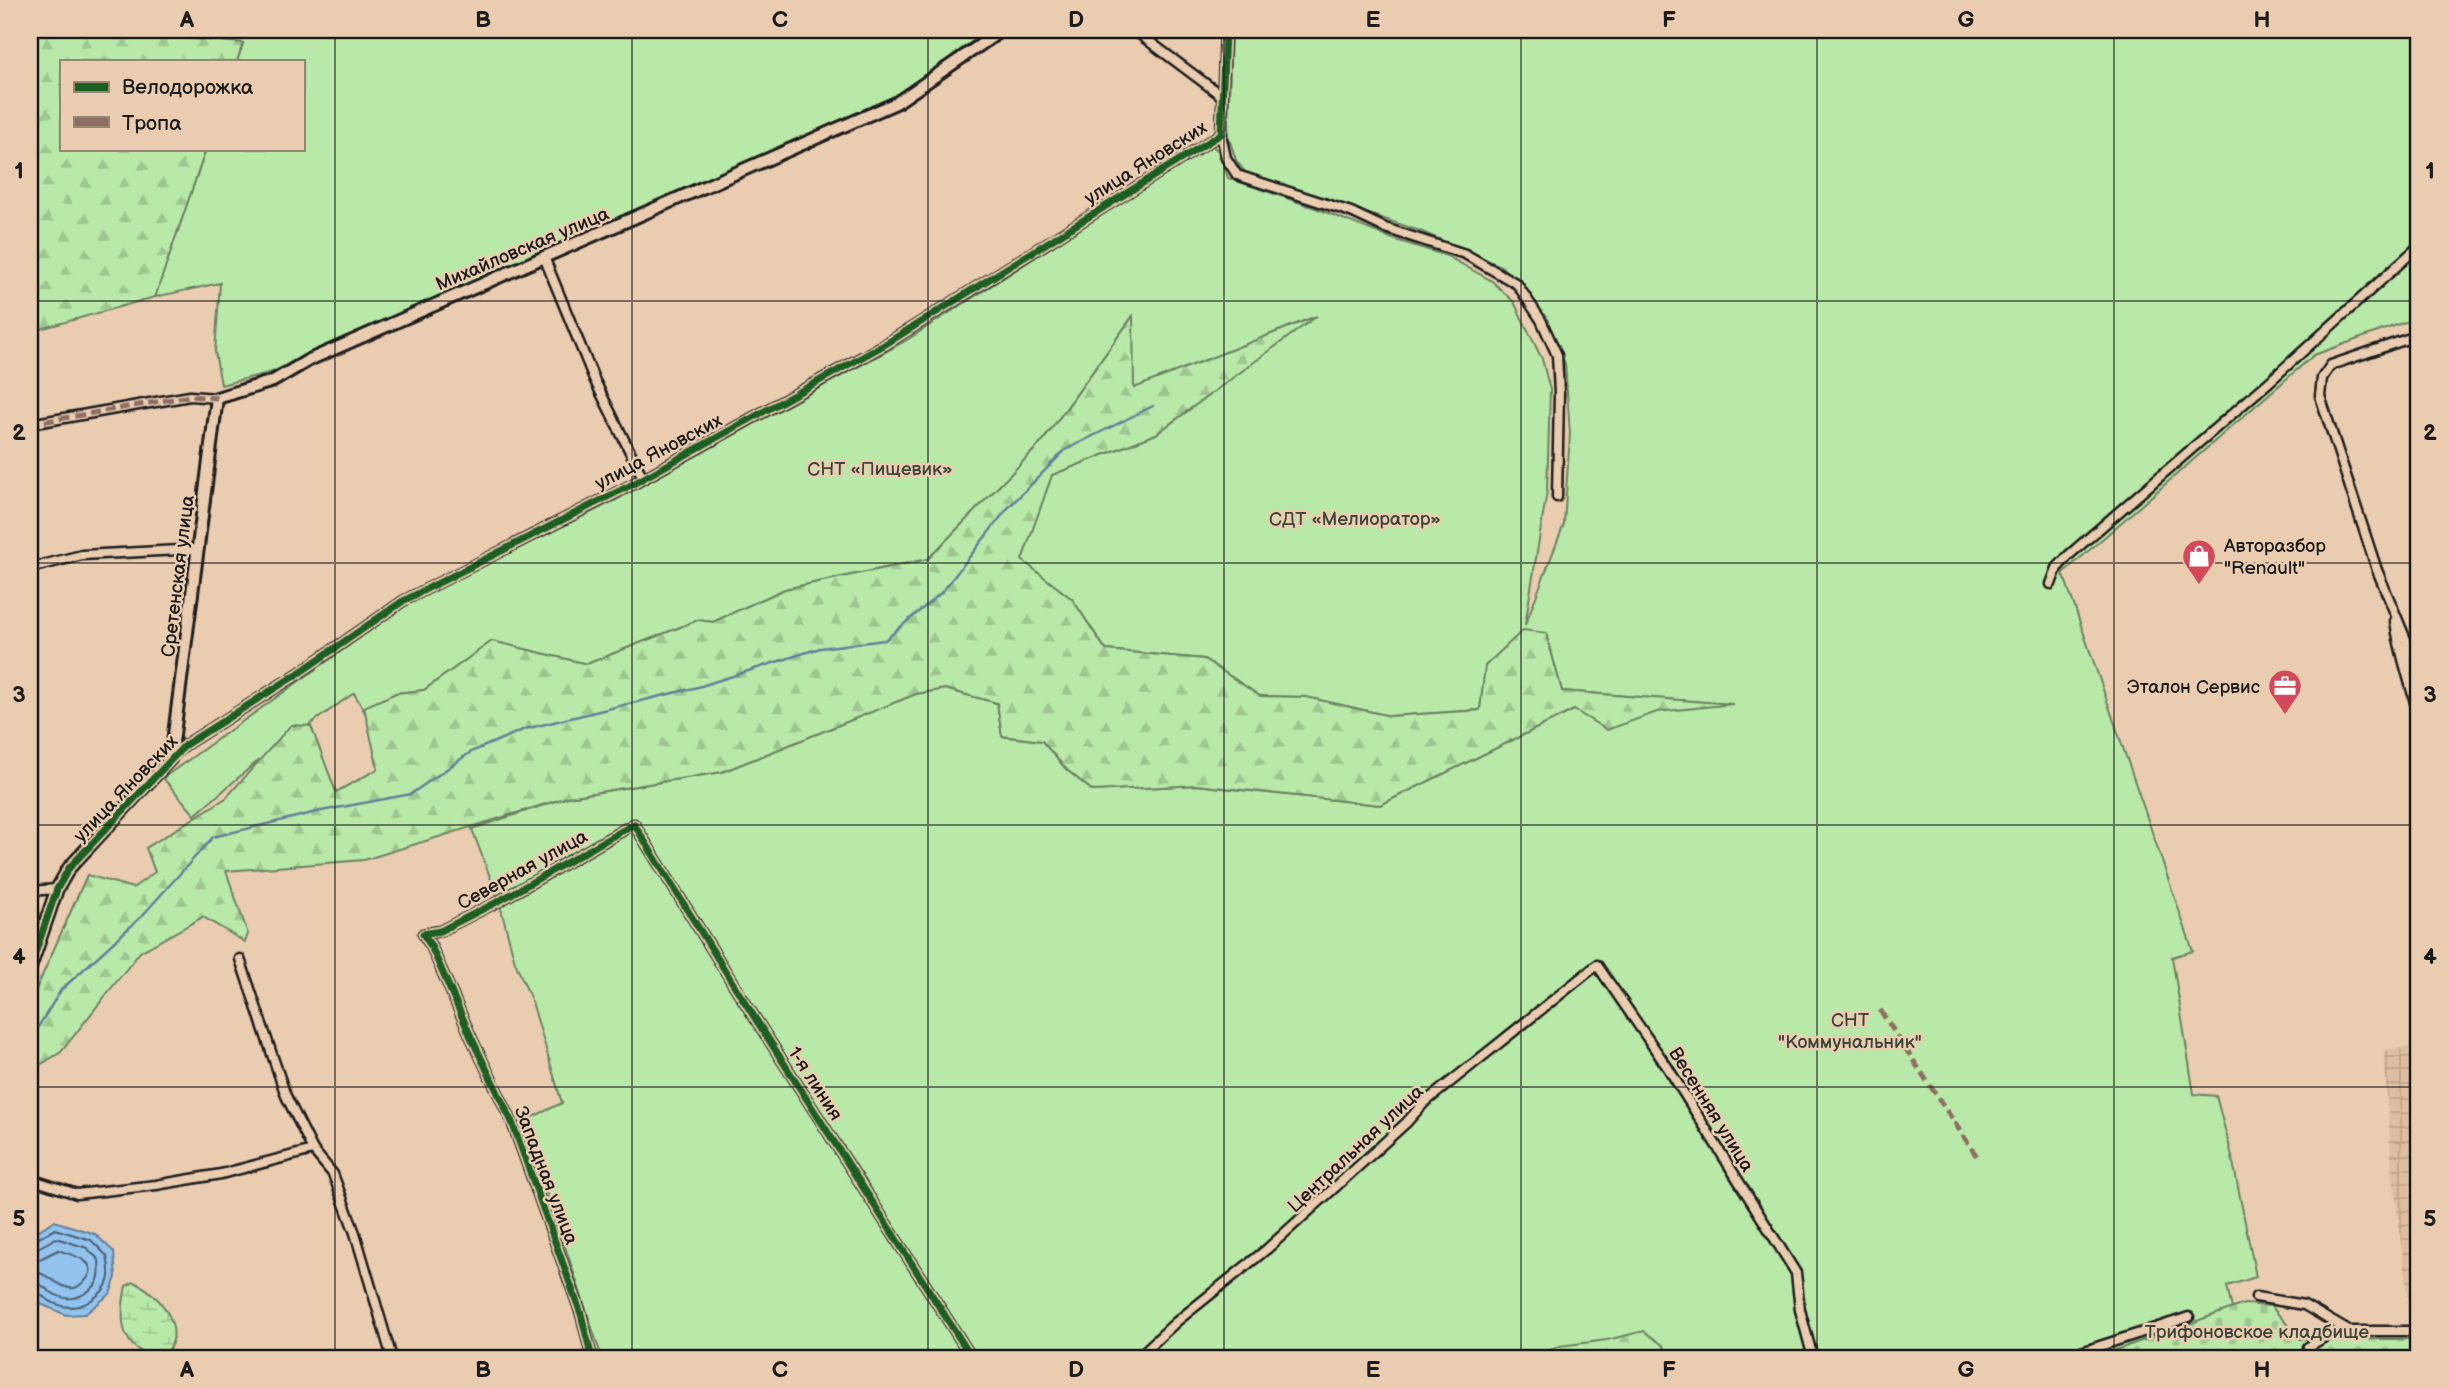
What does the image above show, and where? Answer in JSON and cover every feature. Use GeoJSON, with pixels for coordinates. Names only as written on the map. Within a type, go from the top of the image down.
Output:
{"type":"FeatureCollection","features":[{"type":"Feature","properties":{"kind":"street","name":"Михайловская улица"},"geometry":{"type":"LineString","coordinates":[[30,424],[190,396],[217,398],[273,381],[309,360],[897,103],[1002,30]]}},
{"type":"Feature","properties":{"kind":"street"},"geometry":{"type":"LineString","coordinates":[[1134,30],[1222,96]]}},
{"type":"Feature","properties":{"kind":"street","name":"улица Яновских"},"geometry":{"type":"LineString","coordinates":[[30,968],[57,889],[69,868],[185,746],[299,673],[403,601],[643,478],[884,345],[1221,134],[1225,30]]}},
{"type":"Feature","properties":{"kind":"street"},"geometry":{"type":"LineString","coordinates":[[1221,134],[1226,158],[1237,176],[1351,212],[1385,228],[1465,254],[1517,284],[1541,320],[1557,355],[1557,497]]}},
{"type":"Feature","properties":{"kind":"street"},"geometry":{"type":"LineString","coordinates":[[2051,584],[2057,568],[2069,555],[2200,443],[2419,246]]}},
{"type":"Feature","properties":{"kind":"street"},"geometry":{"type":"LineString","coordinates":[[544,257],[593,379],[643,478]]}},
{"type":"Feature","properties":{"kind":"street"},"geometry":{"type":"LineString","coordinates":[[2419,335],[2331,365],[2322,378],[2320,396],[2377,570],[2407,642],[2408,671],[2419,719]]}},
{"type":"Feature","properties":{"kind":"street","name":"Сретенская улица"},"geometry":{"type":"LineString","coordinates":[[171,758],[217,398]]}},
{"type":"Feature","properties":{"kind":"street"},"geometry":{"type":"LineString","coordinates":[[30,568],[82,555],[199,549]]}},
{"type":"Feature","properties":{"kind":"street","name":"Северная улица"},"geometry":{"type":"LineString","coordinates":[[423,934],[440,931],[499,901],[634,824]]}},
{"type":"Feature","properties":{"kind":"street","name":"1-я линия"},"geometry":{"type":"LineString","coordinates":[[634,824],[972,1358]]}},
{"type":"Feature","properties":{"kind":"street"},"geometry":{"type":"LineString","coordinates":[[30,891],[57,889]]}},
{"type":"Feature","properties":{"kind":"street","name":"Западная улица"},"geometry":{"type":"LineString","coordinates":[[423,934],[512,1122],[581,1314],[592,1358]]}},
{"type":"Feature","properties":{"kind":"street"},"geometry":{"type":"LineString","coordinates":[[240,959],[286,1096],[313,1150],[333,1174],[355,1233],[392,1358]]}},
{"type":"Feature","properties":{"kind":"street","name":"Весенняя улица"},"geometry":{"type":"LineString","coordinates":[[1597,965],[1668,1068],[1796,1273],[1800,1310],[1813,1358]]}},
{"type":"Feature","properties":{"kind":"street","name":"Центральная улица"},"geometry":{"type":"LineString","coordinates":[[1137,1358],[1176,1322],[1267,1249],[1424,1103],[1597,965]]}},
{"type":"Feature","properties":{"kind":"street"},"geometry":{"type":"LineString","coordinates":[[30,1179],[76,1194],[221,1174],[313,1150]]}},
{"type":"Feature","properties":{"kind":"street"},"geometry":{"type":"LineString","coordinates":[[2256,1297],[2304,1305],[2348,1331]]}},
{"type":"Feature","properties":{"kind":"street"},"geometry":{"type":"LineString","coordinates":[[2063,1358],[2189,1317]]}},
{"type":"Feature","properties":{"kind":"street"},"geometry":{"type":"LineString","coordinates":[[2308,1347],[2328,1335],[2348,1331],[2419,1331]]}},
{"type":"Feature","properties":{"kind":"shaded area"},"geometry":{"type":"Polygon","coordinates":[[[2419,1046],[2419,1309],[2409,1309],[2391,1158],[2384,1050],[2419,1046]]]}},
{"type":"Feature","properties":{"kind":"green space"},"geometry":{"type":"Polygon","coordinates":[[[30,30],[93,30],[243,43],[237,60],[60,60],[60,150],[206,150],[155,297],[30,332],[30,30]]]}},
{"type":"Feature","properties":{"kind":"green space"},"geometry":{"type":"Polygon","coordinates":[[[93,30],[988,30],[899,94],[272,372],[221,385],[215,352],[220,283],[155,297],[206,150],[304,150],[304,60],[237,60],[243,44],[93,30]]]}},
{"type":"Feature","properties":{"kind":"green space"},"geometry":{"type":"Polygon","coordinates":[[[1231,30],[2419,30],[2419,317],[2314,355],[2063,573],[2193,951],[2172,957],[2194,1094],[2216,1096],[2231,1152],[2256,1277],[2227,1286],[2232,1309],[2094,1358],[602,1358],[555,1216],[520,1123],[562,1103],[532,1002],[515,962],[499,901],[472,829],[568,797],[722,772],[915,694],[945,689],[997,703],[1002,736],[1042,741],[1067,770],[1093,791],[1196,785],[1380,805],[1574,710],[1728,704],[1562,691],[1546,633],[1486,666],[1480,710],[1390,716],[1306,697],[1260,696],[1204,659],[1106,650],[1072,599],[1021,560],[1052,475],[1156,434],[1314,317],[1133,389],[1132,317],[1042,442],[928,559],[785,589],[713,622],[698,620],[587,664],[492,641],[424,690],[395,693],[368,718],[354,693],[253,765],[195,815],[163,778],[413,600],[616,500],[907,340],[1211,144],[1218,151],[1228,178],[1318,209],[1393,239],[1447,256],[1492,281],[1514,302],[1542,359],[1550,390],[1547,491],[1525,625],[1564,524],[1570,434],[1565,363],[1536,302],[1501,266],[1420,231],[1245,172],[1236,160],[1228,135],[1231,30]]]}},
{"type":"Feature","properties":{"kind":"green space"},"geometry":{"type":"Polygon","coordinates":[[[1133,316],[1134,388],[1317,316],[1156,434],[1052,475],[1022,560],[1072,599],[1106,650],[1204,659],[1260,696],[1306,697],[1390,716],[1480,710],[1485,666],[1523,630],[1546,633],[1562,691],[1733,704],[1657,712],[1607,730],[1574,710],[1380,805],[1196,785],[1093,791],[1067,770],[1042,741],[1002,736],[997,703],[945,689],[916,694],[722,772],[568,797],[364,860],[226,871],[248,934],[245,942],[203,917],[140,952],[61,1052],[30,1071],[30,1003],[87,875],[133,888],[155,872],[146,848],[226,798],[291,725],[311,726],[336,792],[378,769],[364,707],[396,693],[424,690],[492,641],[587,664],[698,620],[713,622],[785,589],[928,559],[1042,442],[1133,316]]]}},
{"type":"Feature","properties":{"kind":"green space"},"geometry":{"type":"Polygon","coordinates":[[[134,1282],[154,1295],[163,1305],[173,1327],[169,1349],[160,1358],[136,1348],[125,1332],[123,1310],[126,1286],[134,1282]]]}},
{"type":"Feature","properties":{"kind":"green space","name":"Трифоновское кладбище"},"geometry":{"type":"Polygon","coordinates":[[[2244,1304],[2271,1306],[2300,1339],[2419,1339],[2419,1358],[2094,1358],[2244,1304]]]}},
{"type":"Feature","properties":{"kind":"green space"},"geometry":{"type":"Polygon","coordinates":[[[1644,1331],[1664,1346],[1667,1358],[1531,1358],[1560,1346],[1607,1340],[1644,1331]]]}},
{"type":"Feature","properties":{"kind":"water"},"geometry":{"type":"Polygon","coordinates":[[[54,1221],[95,1234],[114,1252],[116,1277],[110,1294],[85,1314],[66,1315],[36,1302],[30,1291],[32,1234],[54,1221]]]}},
{"type":"Feature","properties":{"kind":"waterway"},"geometry":{"type":"LineString","coordinates":[[30,1040],[61,990],[141,917],[213,837],[321,811],[411,794],[471,752],[525,729],[698,687],[820,648],[885,640],[942,592],[1007,509],[1065,450],[1153,406]]}},
{"type":"Feature","properties":{"kind":"marked path"},"geometry":{"type":"LineString","coordinates":[[30,424],[190,396],[217,398]]}},
{"type":"Feature","properties":{"kind":"marked path"},"geometry":{"type":"LineString","coordinates":[[1880,1010],[1978,1158]]}},
{"type":"Feature","properties":{"kind":"cycle path"},"geometry":{"type":"LineString","coordinates":[[30,968],[57,889],[69,868],[185,745],[299,673],[403,601],[633,484],[884,345],[1221,134],[1225,30]]}},
{"type":"Feature","properties":{"kind":"cycle path"},"geometry":{"type":"LineString","coordinates":[[592,1358],[581,1314],[512,1122],[423,934],[440,931],[499,901],[634,824],[972,1358]]}},
{"type":"Feature","properties":{"kind":"place","name":"Авторазбор \"Renault\""},"geometry":{"type":"Point","coordinates":[2199,586]}},
{"type":"Feature","properties":{"kind":"place","name":"Эталон Сервис"},"geometry":{"type":"Point","coordinates":[2285,716]}},
{"type":"Feature","properties":{"kind":"park label","name":"СНТ «Пищевик»"},"geometry":{"type":"Point","coordinates":[880,468]}},
{"type":"Feature","properties":{"kind":"park label","name":"СДТ «Мелиоратор»"},"geometry":{"type":"Point","coordinates":[1355,518]}},
{"type":"Feature","properties":{"kind":"park label","name":"СНТ \"Коммунальник\""},"geometry":{"type":"Point","coordinates":[1850,1030]}}]}
